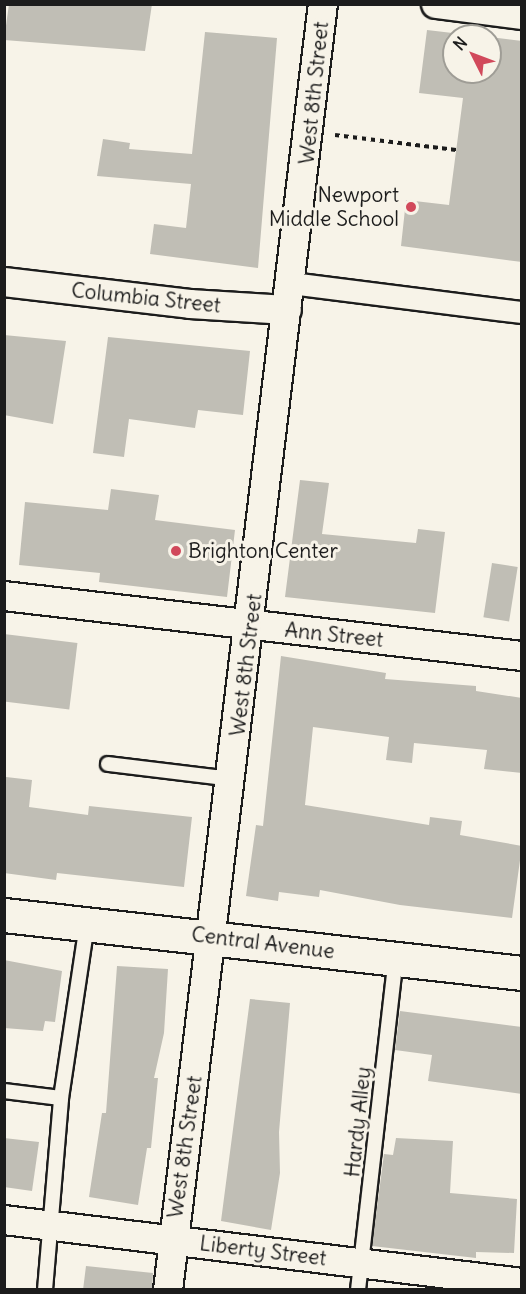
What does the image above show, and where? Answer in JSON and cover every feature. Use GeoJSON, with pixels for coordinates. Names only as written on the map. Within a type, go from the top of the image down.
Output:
{"type":"FeatureCollection","features":[{"type":"Feature","properties":{"kind":"street","name":"West 8th Street"},"geometry":{"type":"LineString","coordinates":[[168,1290],[172,1239],[213,938],[251,626],[324,4]]}},
{"type":"Feature","properties":{"kind":"street"},"geometry":{"type":"LineString","coordinates":[[436,4],[522,15]]}},
{"type":"Feature","properties":{"kind":"street","name":"Columbia Street"},"geometry":{"type":"LineString","coordinates":[[4,282],[190,304],[289,297]]}},
{"type":"Feature","properties":{"kind":"street"},"geometry":{"type":"LineString","coordinates":[[289,297],[522,312]]}},
{"type":"Feature","properties":{"kind":"street","name":"Ann Street"},"geometry":{"type":"LineString","coordinates":[[4,597],[522,656]]}},
{"type":"Feature","properties":{"kind":"street","name":"Central Avenue"},"geometry":{"type":"LineString","coordinates":[[4,915],[522,974]]}},
{"type":"Feature","properties":{"kind":"street","name":"Liberty Street"},"geometry":{"type":"LineString","coordinates":[[4,1220],[172,1239],[359,1277],[522,1283]]}},
{"type":"Feature","properties":{"kind":"lane"},"geometry":{"type":"LineString","coordinates":[[108,764],[232,779]]}},
{"type":"Feature","properties":{"kind":"lane"},"geometry":{"type":"LineString","coordinates":[[45,1290],[62,1098],[87,923]]}},
{"type":"Feature","properties":{"kind":"lane","name":"Hardy Alley"},"geometry":{"type":"LineString","coordinates":[[359,1277],[396,958]]}},
{"type":"Feature","properties":{"kind":"lane"},"geometry":{"type":"LineString","coordinates":[[4,1091],[62,1098]]}},
{"type":"Feature","properties":{"kind":"path"},"geometry":{"type":"LineString","coordinates":[[310,132],[456,150]]}},
{"type":"Feature","properties":{"kind":"building"},"geometry":{"type":"Polygon","coordinates":[[[9,4],[152,4],[145,51],[4,40],[9,4]]]}},
{"type":"Feature","properties":{"kind":"building"},"geometry":{"type":"Polygon","coordinates":[[[427,30],[442,32],[442,84],[502,84],[502,38],[522,41],[522,262],[401,246],[406,200],[449,205],[463,98],[419,93],[427,30]]]}},
{"type":"Feature","properties":{"kind":"building"},"geometry":{"type":"Polygon","coordinates":[[[205,32],[277,38],[258,268],[150,254],[154,224],[186,228],[191,184],[97,176],[103,139],[130,143],[129,149],[192,154],[205,32]]]}},
{"type":"Feature","properties":{"kind":"building"},"geometry":{"type":"Polygon","coordinates":[[[4,335],[66,341],[53,424],[4,415],[4,335]]]}},
{"type":"Feature","properties":{"kind":"building"},"geometry":{"type":"Polygon","coordinates":[[[108,337],[250,351],[243,415],[198,410],[195,428],[129,419],[124,457],[93,453],[108,337]]]}},
{"type":"Feature","properties":{"kind":"building"},"geometry":{"type":"Polygon","coordinates":[[[300,480],[329,483],[322,534],[416,543],[418,529],[445,532],[435,613],[285,597],[300,480]]]}},
{"type":"Feature","properties":{"kind":"building"},"geometry":{"type":"Polygon","coordinates":[[[111,489],[159,495],[155,520],[235,530],[227,597],[99,582],[100,573],[19,565],[25,502],[108,510],[111,489]]]}},
{"type":"Feature","properties":{"kind":"building"},"geometry":{"type":"Polygon","coordinates":[[[492,563],[518,567],[509,621],[483,617],[492,563]]]}},
{"type":"Feature","properties":{"kind":"building"},"geometry":{"type":"Polygon","coordinates":[[[4,634],[77,643],[69,710],[4,702],[4,634]]]}},
{"type":"Feature","properties":{"kind":"building"},"geometry":{"type":"Polygon","coordinates":[[[281,656],[386,673],[385,679],[476,686],[476,691],[522,698],[522,773],[484,769],[487,750],[414,743],[412,763],[386,760],[389,737],[313,727],[305,805],[429,825],[430,817],[462,821],[460,835],[522,846],[512,918],[400,905],[320,890],[319,897],[279,892],[278,901],[246,896],[256,825],[263,826],[281,656]]]}},
{"type":"Feature","properties":{"kind":"building"},"geometry":{"type":"Polygon","coordinates":[[[6,777],[32,780],[29,807],[88,815],[89,806],[192,817],[184,887],[57,873],[56,880],[4,873],[6,777]]]}},
{"type":"Feature","properties":{"kind":"building"},"geometry":{"type":"Polygon","coordinates":[[[4,960],[62,971],[55,1022],[45,1021],[43,1031],[4,1028],[4,960]]]}},
{"type":"Feature","properties":{"kind":"building"},"geometry":{"type":"Polygon","coordinates":[[[117,966],[168,969],[164,1033],[154,1078],[158,1078],[151,1148],[147,1148],[138,1205],[89,1197],[102,1113],[106,1113],[117,966]]]}},
{"type":"Feature","properties":{"kind":"building"},"geometry":{"type":"Polygon","coordinates":[[[250,999],[290,1003],[279,1132],[280,1173],[271,1230],[221,1221],[250,999]]]}},
{"type":"Feature","properties":{"kind":"building"},"geometry":{"type":"Polygon","coordinates":[[[400,1011],[522,1027],[522,1094],[428,1081],[432,1055],[395,1050],[400,1011]]]}},
{"type":"Feature","properties":{"kind":"building"},"geometry":{"type":"Polygon","coordinates":[[[4,1138],[39,1142],[32,1191],[4,1187],[4,1138]]]}},
{"type":"Feature","properties":{"kind":"building"},"geometry":{"type":"Polygon","coordinates":[[[396,1138],[453,1141],[450,1193],[517,1199],[514,1253],[476,1252],[476,1258],[372,1246],[384,1154],[393,1155],[396,1138]]]}},
{"type":"Feature","properties":{"kind":"building"},"geometry":{"type":"Polygon","coordinates":[[[86,1266],[153,1273],[152,1290],[83,1290],[86,1266]]]}},
{"type":"Feature","properties":{"kind":"place","name":"Newport Middle School"},"geometry":{"type":"Point","coordinates":[411,207]}},
{"type":"Feature","properties":{"kind":"place","name":"Brighton Center"},"geometry":{"type":"Point","coordinates":[176,551]}}]}
